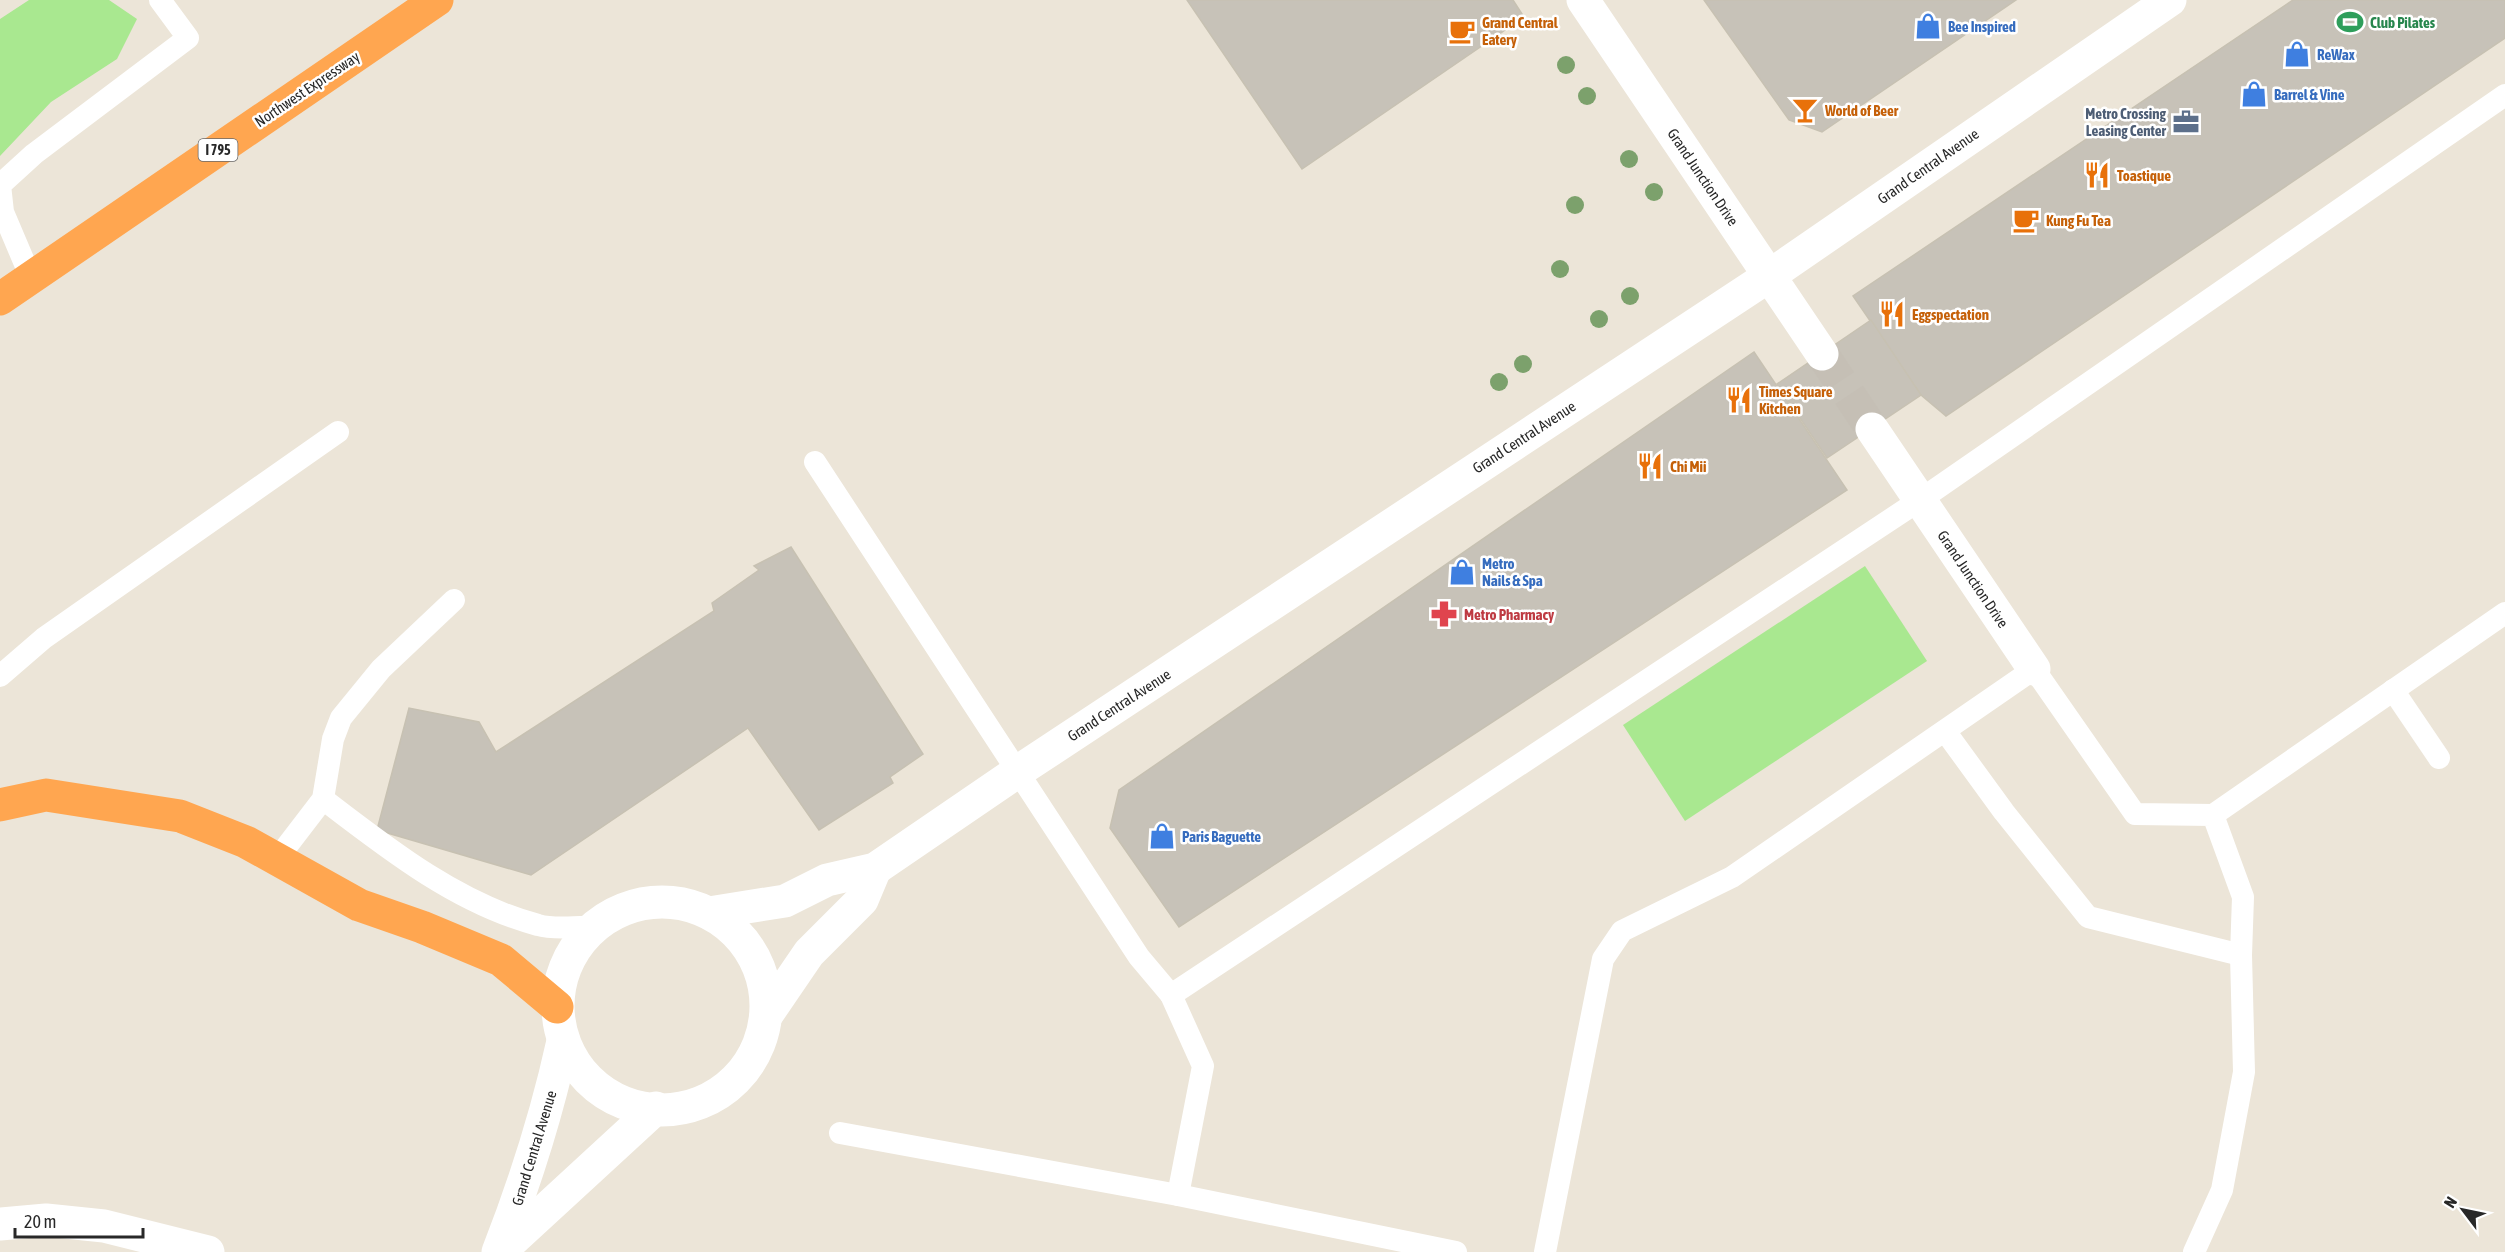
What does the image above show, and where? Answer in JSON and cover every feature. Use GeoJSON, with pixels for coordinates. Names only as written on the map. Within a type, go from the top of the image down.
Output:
{"type":"FeatureCollection","features":[{"type":"Feature","properties":{"kind":"highway","name":"Northwest Expressway"},"geometry":{"type":"LineString","coordinates":[[0,299],[436,0]]}},
{"type":"Feature","properties":{"kind":"highway"},"geometry":{"type":"LineString","coordinates":[[0,804],[46,795],[180,816],[246,842],[359,905],[422,927],[501,960],[557,1007]]}},
{"type":"Feature","properties":{"kind":"street","name":"Grand Junction Drive"},"geometry":{"type":"LineString","coordinates":[[1583,0],[1822,354]]}},
{"type":"Feature","properties":{"kind":"street","name":"Grand Central Avenue"},"geometry":{"type":"LineString","coordinates":[[709,913],[785,900],[827,880],[876,869],[1017,772],[1769,276],[2170,0]]}},
{"type":"Feature","properties":{"kind":"street","name":"Grand Junction Drive"},"geometry":{"type":"LineString","coordinates":[[1872,429],[2034,669]]}},
{"type":"Feature","properties":{"kind":"street","name":"Grand Central Avenue"},"geometry":{"type":"LineString","coordinates":[[766,1016],[809,953],[862,900],[876,869]]}},
{"type":"Feature","properties":{"kind":"street","name":"Grand Central Avenue"},"geometry":{"type":"LineString","coordinates":[[659,901],[694,906],[709,913],[726,922],[750,948],[764,981],[766,1016],[757,1050],[737,1079],[708,1099],[674,1109],[640,1108],[607,1095],[580,1072],[564,1041],[557,1007],[561,977],[574,950],[593,927],[624,908],[659,901]]}},
{"type":"Feature","properties":{"kind":"street","name":"Grand Central Avenue"},"geometry":{"type":"LineString","coordinates":[[499,1252],[549,1107],[564,1041]]}},
{"type":"Feature","properties":{"kind":"street","name":"Grand Central Avenue"},"geometry":{"type":"LineString","coordinates":[[499,1252],[656,1108]]}},
{"type":"Feature","properties":{"kind":"street"},"geometry":{"type":"LineString","coordinates":[[0,1224],[46,1220],[104,1226],[208,1252]]}},
{"type":"Feature","properties":{"kind":"lane"},"geometry":{"type":"LineString","coordinates":[[31,278],[3,212],[0,185],[34,154],[188,38],[160,0]]}},
{"type":"Feature","properties":{"kind":"lane"},"geometry":{"type":"LineString","coordinates":[[1171,995],[1920,500],[2505,95]]}},
{"type":"Feature","properties":{"kind":"lane"},"geometry":{"type":"LineString","coordinates":[[0,676],[44,638],[338,432]]}},
{"type":"Feature","properties":{"kind":"lane"},"geometry":{"type":"LineString","coordinates":[[815,462],[1140,957],[1171,995],[1203,1066],[1178,1195]]}},
{"type":"Feature","properties":{"kind":"lane"},"geometry":{"type":"LineString","coordinates":[[277,859],[323,799],[333,739],[341,718],[381,669],[454,600]]}},
{"type":"Feature","properties":{"kind":"lane"},"geometry":{"type":"LineString","coordinates":[[1545,1252],[1603,959],[1622,931],[1732,877],[2034,669],[2135,814],[2213,815],[2505,613]]}},
{"type":"Feature","properties":{"kind":"lane"},"geometry":{"type":"LineString","coordinates":[[2393,690],[2439,758]]}},
{"type":"Feature","properties":{"kind":"lane"},"geometry":{"type":"LineString","coordinates":[[1946,730],[2004,812],[2088,917],[2241,955]]}},
{"type":"Feature","properties":{"kind":"lane"},"geometry":{"type":"LineString","coordinates":[[323,799],[462,896],[540,926],[593,927]]}},
{"type":"Feature","properties":{"kind":"lane"},"geometry":{"type":"LineString","coordinates":[[2194,1252],[2222,1190],[2244,1072],[2241,955],[2243,897],[2213,815]]}},
{"type":"Feature","properties":{"kind":"lane"},"geometry":{"type":"LineString","coordinates":[[840,1133],[1178,1195],[1456,1252]]}},
{"type":"Feature","properties":{"kind":"green space"},"geometry":{"type":"Polygon","coordinates":[[[29,0],[109,0],[137,19],[117,59],[51,102],[0,156],[0,19],[29,0]]]}},
{"type":"Feature","properties":{"kind":"green space"},"geometry":{"type":"Polygon","coordinates":[[[1865,566],[1927,661],[1685,821],[1623,725],[1865,566]]]}},
{"type":"Feature","properties":{"kind":"building"},"geometry":{"type":"Polygon","coordinates":[[[1187,0],[1513,0],[1524,17],[1302,169],[1187,0]]]}},
{"type":"Feature","properties":{"kind":"building"},"geometry":{"type":"Polygon","coordinates":[[[1704,0],[2016,0],[1822,132],[1789,120],[1704,0]]]}},
{"type":"Feature","properties":{"kind":"building"},"geometry":{"type":"Polygon","coordinates":[[[2293,0],[2505,0],[2505,38],[1946,416],[1921,395],[1853,296],[2293,0]]]}},
{"type":"Feature","properties":{"kind":"building"},"geometry":{"type":"Polygon","coordinates":[[[1871,320],[1921,395],[1827,458],[1777,384],[1871,320]]]}},
{"type":"Feature","properties":{"kind":"building"},"geometry":{"type":"Polygon","coordinates":[[[1754,352],[1847,490],[1179,927],[1110,828],[1119,790],[1754,352]]]}},
{"type":"Feature","properties":{"kind":"building"},"geometry":{"type":"Polygon","coordinates":[[[791,547],[923,754],[890,777],[893,783],[819,830],[748,728],[531,875],[377,830],[409,708],[479,722],[496,752],[714,611],[712,603],[759,570],[754,566],[791,547]]]}},
{"type":"Feature","properties":{"kind":"tunnel"},"geometry":{"type":"LineString","coordinates":[[1822,354],[1872,429]]}},
{"type":"Feature","properties":{"kind":"place","name":"Club Pilates"},"geometry":{"type":"Point","coordinates":[2350,22]}},
{"type":"Feature","properties":{"kind":"place","name":"Bee Inspired"},"geometry":{"type":"Point","coordinates":[1928,26]}},
{"type":"Feature","properties":{"kind":"place","name":"Grand Central Eatery"},"geometry":{"type":"Point","coordinates":[1462,31]}},
{"type":"Feature","properties":{"kind":"place","name":"ReWax"},"geometry":{"type":"Point","coordinates":[2297,54]}},
{"type":"Feature","properties":{"kind":"place","name":"Barrel & Vine"},"geometry":{"type":"Point","coordinates":[2254,94]}},
{"type":"Feature","properties":{"kind":"place","name":"World of Beer"},"geometry":{"type":"Point","coordinates":[1805,110]}},
{"type":"Feature","properties":{"kind":"place","name":"Metro Crossing Leasing Center"},"geometry":{"type":"Point","coordinates":[2186,122]}},
{"type":"Feature","properties":{"kind":"place","name":"Toastique"},"geometry":{"type":"Point","coordinates":[2097,175]}},
{"type":"Feature","properties":{"kind":"place","name":"Kung Fu Tea"},"geometry":{"type":"Point","coordinates":[2026,220]}},
{"type":"Feature","properties":{"kind":"place","name":"Eggspectation"},"geometry":{"type":"Point","coordinates":[1892,314]}},
{"type":"Feature","properties":{"kind":"place","name":"Times Square Kitchen"},"geometry":{"type":"Point","coordinates":[1739,400]}},
{"type":"Feature","properties":{"kind":"place","name":"Chi Mii"},"geometry":{"type":"Point","coordinates":[1650,466]}},
{"type":"Feature","properties":{"kind":"place","name":"Metro Nails & Spa"},"geometry":{"type":"Point","coordinates":[1462,572]}},
{"type":"Feature","properties":{"kind":"place","name":"Metro Pharmacy"},"geometry":{"type":"Point","coordinates":[1444,614]}},
{"type":"Feature","properties":{"kind":"place","name":"Paris Baguette"},"geometry":{"type":"Point","coordinates":[1162,836]}}]}
